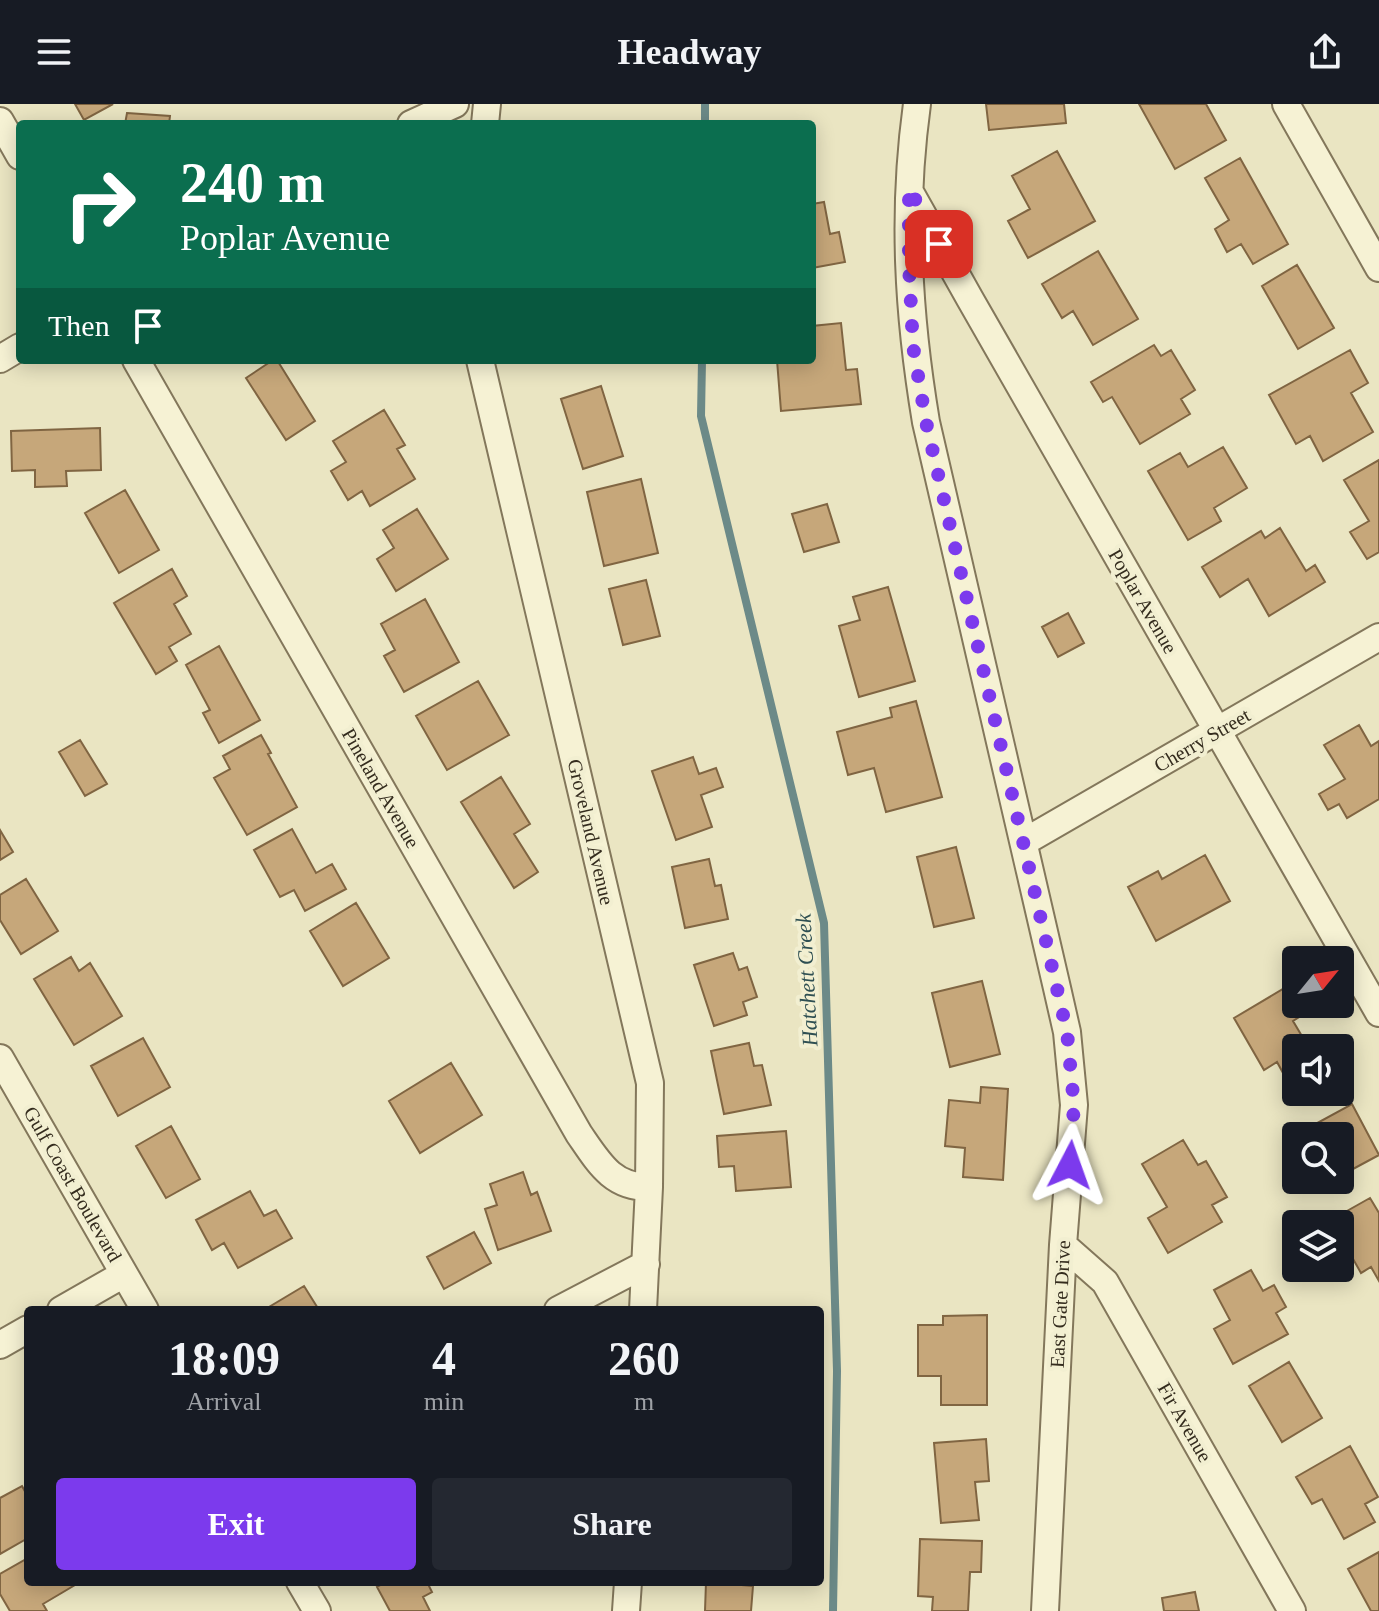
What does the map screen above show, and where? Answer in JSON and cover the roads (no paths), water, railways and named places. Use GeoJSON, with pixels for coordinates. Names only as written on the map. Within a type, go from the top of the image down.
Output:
{"type":"FeatureCollection","features":[{"type":"Feature","properties":{"kind":"street"},"geometry":{"type":"LineString","coordinates":[[420,120],[455,104]]}},
{"type":"Feature","properties":{"kind":"street","name":"East Gate Drive"},"geometry":{"type":"LineString","coordinates":[[917,104],[909,188],[913,346],[926,422],[1067,1032],[1071,1070],[1073,1138],[1063,1245],[1045,1611]]}},
{"type":"Feature","properties":{"kind":"street"},"geometry":{"type":"LineString","coordinates":[[1286,104],[1379,268]]}},
{"type":"Feature","properties":{"kind":"street"},"geometry":{"type":"LineString","coordinates":[[0,121],[16,149]]}},
{"type":"Feature","properties":{"kind":"street","name":"Poplar Avenue"},"geometry":{"type":"LineString","coordinates":[[909,188],[977,313],[1379,1013]]}},
{"type":"Feature","properties":{"kind":"street","name":"Pineland Avenue"},"geometry":{"type":"LineString","coordinates":[[138,364],[579,1134],[617,1181],[632,1187],[649,1187]]}},
{"type":"Feature","properties":{"kind":"street","name":"Groveland Avenue"},"geometry":{"type":"LineString","coordinates":[[481,364],[650,1083],[643,1306]]}},
{"type":"Feature","properties":{"kind":"street","name":"Cherry Street"},"geometry":{"type":"LineString","coordinates":[[1024,842],[1379,637]]}},
{"type":"Feature","properties":{"kind":"street","name":"Gulf Coast Boulevard"},"geometry":{"type":"LineString","coordinates":[[0,1058],[143,1306]]}},
{"type":"Feature","properties":{"kind":"street","name":"Fir Avenue"},"geometry":{"type":"LineString","coordinates":[[1063,1245],[1105,1282],[1292,1611]]}},
{"type":"Feature","properties":{"kind":"street"},"geometry":{"type":"LineString","coordinates":[[566,1306],[646,1264]]}},
{"type":"Feature","properties":{"kind":"street"},"geometry":{"type":"LineString","coordinates":[[68,1306],[124,1274]]}},
{"type":"Feature","properties":{"kind":"street"},"geometry":{"type":"LineString","coordinates":[[0,1345],[24,1331]]}},
{"type":"Feature","properties":{"kind":"street"},"geometry":{"type":"LineString","coordinates":[[302,1586],[317,1611]]}},
{"type":"Feature","properties":{"kind":"street"},"geometry":{"type":"LineString","coordinates":[[626,1611],[628,1586]]}},
{"type":"Feature","properties":{"kind":"waterway","name":"Hatchett Creek"},"geometry":{"type":"LineString","coordinates":[[705,104],[705,120]]}},
{"type":"Feature","properties":{"kind":"waterway","name":"Hatchett Creek"},"geometry":{"type":"LineString","coordinates":[[702,364],[701,416],[824,923],[837,1371],[833,1611]]}}]}
